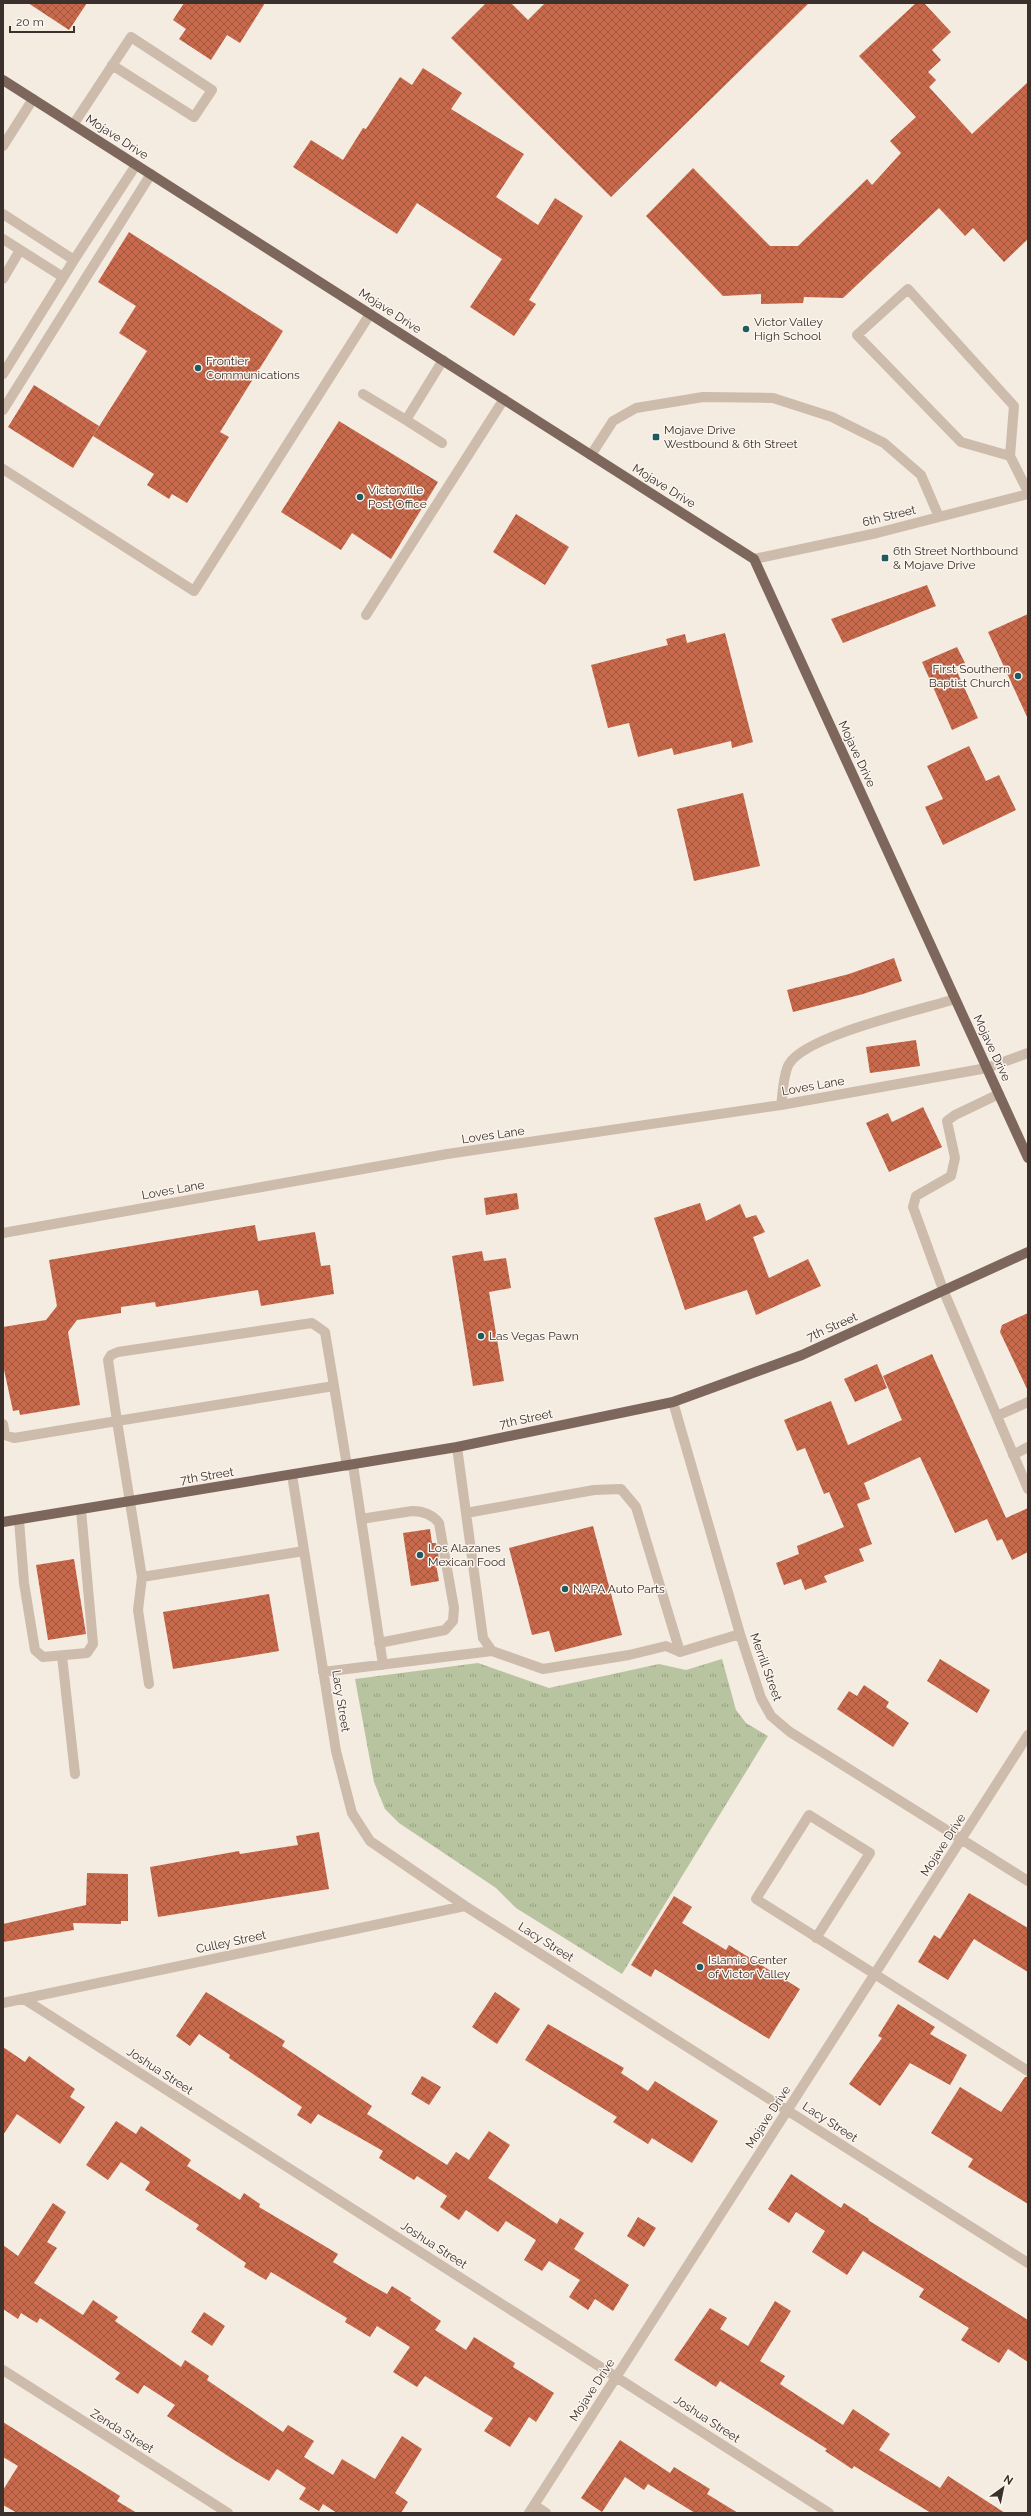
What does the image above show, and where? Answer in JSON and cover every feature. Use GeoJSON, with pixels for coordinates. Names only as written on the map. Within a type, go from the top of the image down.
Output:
{"type":"FeatureCollection","features":[{"type":"Feature","properties":{"kind":"main road","name":"Mojave Drive"},"geometry":{"type":"LineString","coordinates":[[3,80],[754,559],[1028,1158]]}},
{"type":"Feature","properties":{"kind":"main road","name":"7th Street"},"geometry":{"type":"LineString","coordinates":[[3,1522],[456,1447],[673,1402],[802,1355],[944,1292],[1028,1252]]}},
{"type":"Feature","properties":{"kind":"street"},"geometry":{"type":"LineString","coordinates":[[73,125],[112,65],[131,37],[212,90],[194,118],[112,65]]}},
{"type":"Feature","properties":{"kind":"street"},"geometry":{"type":"LineString","coordinates":[[3,146],[33,99]]}},
{"type":"Feature","properties":{"kind":"street"},"geometry":{"type":"LineString","coordinates":[[3,374],[74,260],[136,165]]}},
{"type":"Feature","properties":{"kind":"street"},"geometry":{"type":"LineString","coordinates":[[3,410],[151,174]]}},
{"type":"Feature","properties":{"kind":"street"},"geometry":{"type":"LineString","coordinates":[[3,214],[74,260]]}},
{"type":"Feature","properties":{"kind":"street"},"geometry":{"type":"LineString","coordinates":[[3,239],[63,278]]}},
{"type":"Feature","properties":{"kind":"street"},"geometry":{"type":"LineString","coordinates":[[3,279],[20,250]]}},
{"type":"Feature","properties":{"kind":"street"},"geometry":{"type":"LineString","coordinates":[[1010,456],[961,442],[857,335],[908,289],[1014,406],[1010,456],[1028,493]]}},
{"type":"Feature","properties":{"kind":"street"},"geometry":{"type":"LineString","coordinates":[[3,469],[194,591],[370,314]]}},
{"type":"Feature","properties":{"kind":"street"},"geometry":{"type":"LineString","coordinates":[[406,420],[443,360]]}},
{"type":"Feature","properties":{"kind":"street"},"geometry":{"type":"LineString","coordinates":[[363,394],[442,443]]}},
{"type":"Feature","properties":{"kind":"street"},"geometry":{"type":"LineString","coordinates":[[591,455],[613,421],[636,408],[703,397],[773,398],[832,417],[884,443],[921,475],[939,517]]}},
{"type":"Feature","properties":{"kind":"street"},"geometry":{"type":"LineString","coordinates":[[366,615],[504,399]]}},
{"type":"Feature","properties":{"kind":"street","name":"6th Street"},"geometry":{"type":"LineString","coordinates":[[754,559],[939,517],[1028,493]]}},
{"type":"Feature","properties":{"kind":"street"},"geometry":{"type":"LineString","coordinates":[[781,1106],[789,1064],[804,1048],[826,1038],[955,999]]}},
{"type":"Feature","properties":{"kind":"street","name":"Loves Lane"},"geometry":{"type":"LineString","coordinates":[[3,1233],[446,1154],[781,1106],[987,1068],[1028,1053]]}},
{"type":"Feature","properties":{"kind":"street"},"geometry":{"type":"LineString","coordinates":[[998,1094],[955,1115],[947,1121],[955,1158],[951,1176],[916,1196],[913,1207],[944,1292],[1028,1489]]}},
{"type":"Feature","properties":{"kind":"street"},"geometry":{"type":"LineString","coordinates":[[149,1684],[138,1610],[142,1577],[108,1360],[111,1355],[118,1352],[312,1323],[326,1332],[334,1386],[361,1519],[383,1665]]}},
{"type":"Feature","properties":{"kind":"street"},"geometry":{"type":"LineString","coordinates":[[3,1424],[5,1435],[8,1438],[334,1386]]}},
{"type":"Feature","properties":{"kind":"street","name":"Merrill Street"},"geometry":{"type":"LineString","coordinates":[[673,1402],[740,1634],[761,1698],[771,1716],[790,1732],[1028,1881]]}},
{"type":"Feature","properties":{"kind":"street"},"geometry":{"type":"LineString","coordinates":[[997,1416],[1028,1402]]}},
{"type":"Feature","properties":{"kind":"street"},"geometry":{"type":"LineString","coordinates":[[456,1447],[483,1638],[492,1651]]}},
{"type":"Feature","properties":{"kind":"street"},"geometry":{"type":"LineString","coordinates":[[1014,1454],[1028,1447]]}},
{"type":"Feature","properties":{"kind":"street","name":"Lacy Street"},"geometry":{"type":"LineString","coordinates":[[292,1475],[336,1751],[352,1813],[370,1841],[465,1906],[1028,2263]]}},
{"type":"Feature","properties":{"kind":"street"},"geometry":{"type":"LineString","coordinates":[[466,1513],[594,1490],[621,1490],[636,1507],[680,1652]]}},
{"type":"Feature","properties":{"kind":"street"},"geometry":{"type":"LineString","coordinates":[[19,1520],[24,1583],[35,1650],[43,1657],[87,1654],[93,1644],[81,1510]]}},
{"type":"Feature","properties":{"kind":"street"},"geometry":{"type":"LineString","coordinates":[[361,1519],[412,1511],[428,1513],[435,1518],[439,1523],[454,1608],[453,1621],[445,1630],[379,1643]]}},
{"type":"Feature","properties":{"kind":"street"},"geometry":{"type":"LineString","coordinates":[[142,1577],[304,1551]]}},
{"type":"Feature","properties":{"kind":"street"},"geometry":{"type":"LineString","coordinates":[[323,1672],[492,1651],[543,1669],[629,1655],[666,1646],[680,1652],[740,1634]]}},
{"type":"Feature","properties":{"kind":"street"},"geometry":{"type":"LineString","coordinates":[[62,1656],[75,1774]]}},
{"type":"Feature","properties":{"kind":"street","name":"Mojave Drive"},"geometry":{"type":"LineString","coordinates":[[531,2509],[1028,1736]]}},
{"type":"Feature","properties":{"kind":"street"},"geometry":{"type":"LineString","coordinates":[[816,1938],[870,1854],[809,1815],[756,1900],[816,1938],[875,1974],[1028,2071]]}},
{"type":"Feature","properties":{"kind":"street","name":"Culley Street"},"geometry":{"type":"LineString","coordinates":[[3,2003],[24,2000],[465,1906]]}},
{"type":"Feature","properties":{"kind":"street","name":"Joshua Street"},"geometry":{"type":"LineString","coordinates":[[24,2000],[829,2513]]}},
{"type":"Feature","properties":{"kind":"street","name":"Zenda Street"},"geometry":{"type":"LineString","coordinates":[[3,2370],[228,2513]]}},
{"type":"Feature","properties":{"kind":"street"},"geometry":{"type":"LineString","coordinates":[[531,2509],[546,2513]]}},
{"type":"Feature","properties":{"kind":"green space"},"geometry":{"type":"Polygon","coordinates":[[[722,1659],[736,1710],[746,1723],[768,1736],[622,1974],[516,1908],[496,1888],[399,1823],[385,1809],[374,1782],[355,1679],[478,1663],[549,1688],[659,1664],[686,1670],[722,1659]]]}},
{"type":"Feature","properties":{"kind":"building"},"geometry":{"type":"Polygon","coordinates":[[[28,3],[87,3],[69,30],[28,3]]]}},
{"type":"Feature","properties":{"kind":"building"},"geometry":{"type":"Polygon","coordinates":[[[184,3],[265,3],[240,43],[227,35],[211,60],[179,39],[186,29],[173,20],[184,3]]]}},
{"type":"Feature","properties":{"kind":"building"},"geometry":{"type":"Polygon","coordinates":[[[486,3],[511,3],[528,20],[545,3],[809,3],[611,197],[451,38],[486,3]]]}},
{"type":"Feature","properties":{"kind":"building"},"geometry":{"type":"Polygon","coordinates":[[[916,3],[924,3],[951,32],[932,50],[941,60],[928,72],[936,80],[929,87],[972,134],[1028,82],[1028,239],[1004,262],[973,228],[965,236],[939,208],[843,298],[804,297],[803,303],[761,304],[761,294],[723,296],[646,216],[693,168],[770,246],[798,246],[867,179],[872,185],[901,153],[890,141],[916,117],[859,56],[916,3]]]}},
{"type":"Feature","properties":{"kind":"building"},"geometry":{"type":"Polygon","coordinates":[[[423,68],[462,93],[451,109],[524,154],[496,197],[538,225],[555,198],[583,216],[529,300],[536,304],[514,336],[470,307],[502,259],[417,203],[397,234],[293,167],[311,140],[343,160],[363,128],[366,129],[400,77],[412,85],[423,68]]]}},
{"type":"Feature","properties":{"kind":"building","name":"Frontier Communications"},"geometry":{"type":"Polygon","coordinates":[[[129,232],[283,331],[220,432],[229,437],[187,503],[172,494],[169,499],[147,485],[154,474],[93,436],[147,351],[119,333],[136,306],[98,282],[129,232]]]}},
{"type":"Feature","properties":{"kind":"building"},"geometry":{"type":"Polygon","coordinates":[[[34,385],[99,426],[73,468],[8,427],[34,385]]]}},
{"type":"Feature","properties":{"kind":"building","name":"Victorville Post Office"},"geometry":{"type":"Polygon","coordinates":[[[339,421],[438,482],[391,559],[352,533],[341,550],[281,512],[339,421]]]}},
{"type":"Feature","properties":{"kind":"building"},"geometry":{"type":"Polygon","coordinates":[[[516,514],[569,547],[545,585],[493,552],[516,514]]]}},
{"type":"Feature","properties":{"kind":"building"},"geometry":{"type":"Polygon","coordinates":[[[927,585],[936,606],[843,643],[831,619],[927,585]]]}},
{"type":"Feature","properties":{"kind":"building","name":"First Southern Baptist Church"},"geometry":{"type":"Polygon","coordinates":[[[1028,614],[1028,719],[988,632],[1028,614]]]}},
{"type":"Feature","properties":{"kind":"building"},"geometry":{"type":"Polygon","coordinates":[[[725,633],[753,742],[732,748],[731,741],[674,755],[672,748],[638,757],[629,723],[608,728],[591,665],[668,645],[666,639],[685,634],[687,643],[725,633]]]}},
{"type":"Feature","properties":{"kind":"building"},"geometry":{"type":"Polygon","coordinates":[[[957,647],[965,663],[955,667],[978,718],[952,730],[922,662],[957,647]]]}},
{"type":"Feature","properties":{"kind":"building"},"geometry":{"type":"Polygon","coordinates":[[[969,746],[986,781],[999,775],[1016,810],[943,845],[925,807],[943,799],[927,766],[969,746]]]}},
{"type":"Feature","properties":{"kind":"building"},"geometry":{"type":"Polygon","coordinates":[[[743,793],[760,866],[694,881],[677,809],[743,793]]]}},
{"type":"Feature","properties":{"kind":"building"},"geometry":{"type":"Polygon","coordinates":[[[894,958],[902,981],[863,994],[793,1012],[787,990],[849,974],[894,958]]]}},
{"type":"Feature","properties":{"kind":"building"},"geometry":{"type":"Polygon","coordinates":[[[916,1040],[920,1066],[870,1073],[866,1047],[916,1040]]]}},
{"type":"Feature","properties":{"kind":"building"},"geometry":{"type":"Polygon","coordinates":[[[923,1107],[942,1147],[889,1172],[866,1123],[888,1113],[892,1122],[923,1107]]]}},
{"type":"Feature","properties":{"kind":"building"},"geometry":{"type":"Polygon","coordinates":[[[517,1193],[519,1209],[486,1215],[484,1198],[517,1193]]]}},
{"type":"Feature","properties":{"kind":"building"},"geometry":{"type":"Polygon","coordinates":[[[700,1203],[706,1221],[740,1204],[746,1218],[756,1215],[765,1232],[753,1237],[769,1278],[808,1259],[821,1286],[756,1315],[747,1290],[685,1310],[654,1218],[700,1203]]]}},
{"type":"Feature","properties":{"kind":"building"},"geometry":{"type":"Polygon","coordinates":[[[255,1225],[258,1241],[315,1232],[321,1266],[330,1265],[334,1294],[261,1306],[258,1290],[156,1307],[155,1302],[121,1307],[121,1313],[77,1320],[68,1332],[80,1405],[20,1415],[19,1410],[13,1411],[3,1365],[3,1327],[46,1320],[57,1306],[49,1260],[255,1225]]]}},
{"type":"Feature","properties":{"kind":"building","name":"Las Vegas Pawn"},"geometry":{"type":"Polygon","coordinates":[[[482,1251],[484,1261],[506,1258],[511,1288],[489,1292],[504,1381],[473,1386],[452,1256],[482,1251]]]}},
{"type":"Feature","properties":{"kind":"building"},"geometry":{"type":"Polygon","coordinates":[[[1028,1313],[1028,1391],[1000,1332],[1002,1325],[1028,1313]]]}},
{"type":"Feature","properties":{"kind":"building"},"geometry":{"type":"Polygon","coordinates":[[[932,1354],[1006,1518],[1028,1508],[1028,1552],[1012,1560],[1002,1539],[997,1541],[987,1519],[955,1533],[920,1457],[864,1483],[870,1499],[857,1504],[872,1544],[859,1549],[864,1561],[824,1576],[827,1582],[805,1590],[801,1579],[784,1585],[776,1563],[799,1554],[797,1546],[844,1527],[829,1492],[824,1494],[805,1448],[797,1451],[784,1420],[831,1401],[848,1445],[902,1420],[883,1376],[932,1354]]]}},
{"type":"Feature","properties":{"kind":"building"},"geometry":{"type":"Polygon","coordinates":[[[877,1364],[887,1388],[855,1402],[844,1379],[877,1364]]]}},
{"type":"Feature","properties":{"kind":"building","name":"NAPA Auto Parts"},"geometry":{"type":"Polygon","coordinates":[[[593,1526],[622,1635],[555,1652],[549,1631],[532,1635],[509,1548],[593,1526]]]}},
{"type":"Feature","properties":{"kind":"building","name":"Los Alazanes Mexican Food"},"geometry":{"type":"Polygon","coordinates":[[[430,1529],[432,1543],[436,1543],[440,1563],[436,1564],[439,1581],[411,1586],[403,1533],[430,1529]]]}},
{"type":"Feature","properties":{"kind":"building"},"geometry":{"type":"Polygon","coordinates":[[[74,1559],[86,1634],[48,1640],[36,1565],[74,1559]]]}},
{"type":"Feature","properties":{"kind":"building"},"geometry":{"type":"Polygon","coordinates":[[[269,1594],[279,1651],[173,1669],[163,1612],[269,1594]]]}},
{"type":"Feature","properties":{"kind":"building"},"geometry":{"type":"Polygon","coordinates":[[[940,1659],[990,1690],[977,1713],[927,1681],[940,1659]]]}},
{"type":"Feature","properties":{"kind":"building"},"geometry":{"type":"Polygon","coordinates":[[[864,1685],[889,1702],[886,1707],[909,1723],[893,1747],[837,1709],[849,1691],[857,1696],[864,1685]]]}},
{"type":"Feature","properties":{"kind":"building"},"geometry":{"type":"Polygon","coordinates":[[[319,1832],[329,1889],[158,1917],[150,1867],[239,1851],[240,1854],[298,1845],[296,1836],[319,1832]]]}},
{"type":"Feature","properties":{"kind":"building"},"geometry":{"type":"Polygon","coordinates":[[[87,1873],[128,1874],[128,1921],[121,1921],[121,1924],[73,1923],[74,1930],[3,1942],[3,1924],[86,1905],[87,1873]]]}},
{"type":"Feature","properties":{"kind":"building"},"geometry":{"type":"Polygon","coordinates":[[[969,1893],[1028,1928],[1028,1972],[974,1939],[948,1980],[918,1962],[934,1935],[940,1939],[969,1893]]]}},
{"type":"Feature","properties":{"kind":"building","name":"Islamic Center of Victor Valley"},"geometry":{"type":"Polygon","coordinates":[[[674,1896],[692,1907],[682,1923],[726,1950],[729,1945],[800,1989],[769,2039],[655,1969],[651,1977],[631,1965],[674,1896]]]}},
{"type":"Feature","properties":{"kind":"building"},"geometry":{"type":"Polygon","coordinates":[[[206,1992],[285,2041],[282,2046],[372,2106],[367,2114],[447,2165],[456,2152],[469,2160],[489,2131],[510,2145],[488,2178],[557,2224],[560,2218],[584,2233],[574,2249],[629,2285],[613,2311],[595,2299],[588,2310],[569,2297],[580,2280],[549,2261],[542,2271],[524,2260],[536,2240],[506,2221],[498,2232],[466,2210],[459,2220],[440,2207],[447,2196],[417,2176],[414,2180],[379,2158],[383,2151],[318,2114],[311,2124],[297,2115],[302,2107],[229,2058],[230,2055],[199,2034],[190,2046],[176,2036],[206,1992]]]}},
{"type":"Feature","properties":{"kind":"building"},"geometry":{"type":"Polygon","coordinates":[[[495,1992],[520,2009],[497,2044],[472,2027],[495,1992]]]}},
{"type":"Feature","properties":{"kind":"building"},"geometry":{"type":"Polygon","coordinates":[[[898,2004],[935,2027],[930,2034],[967,2055],[950,2085],[910,2063],[880,2106],[849,2084],[882,2038],[878,2036],[898,2004]]]}},
{"type":"Feature","properties":{"kind":"building"},"geometry":{"type":"Polygon","coordinates":[[[548,2024],[624,2068],[621,2073],[648,2091],[655,2081],[718,2121],[692,2163],[652,2138],[648,2144],[613,2122],[617,2117],[525,2060],[548,2024]]]}},
{"type":"Feature","properties":{"kind":"building"},"geometry":{"type":"Polygon","coordinates":[[[3,2047],[25,2062],[29,2056],[75,2089],[70,2097],[85,2107],[60,2144],[17,2114],[3,2135],[3,2047]]]}},
{"type":"Feature","properties":{"kind":"building"},"geometry":{"type":"Polygon","coordinates":[[[422,2076],[441,2087],[429,2105],[411,2094],[422,2076]]]}},
{"type":"Feature","properties":{"kind":"building"},"geometry":{"type":"Polygon","coordinates":[[[1025,2077],[1028,2077],[1028,2204],[968,2167],[973,2159],[931,2133],[960,2087],[1001,2112],[1025,2077]]]}},
{"type":"Feature","properties":{"kind":"building"},"geometry":{"type":"Polygon","coordinates":[[[116,2121],[136,2134],[141,2126],[191,2160],[187,2166],[240,2200],[244,2193],[260,2204],[259,2207],[338,2254],[333,2262],[369,2284],[387,2294],[392,2286],[411,2298],[410,2300],[441,2321],[435,2330],[466,2350],[474,2337],[515,2363],[513,2367],[554,2393],[536,2422],[529,2417],[510,2447],[484,2431],[493,2418],[425,2376],[417,2387],[393,2372],[410,2347],[377,2326],[370,2337],[345,2322],[347,2318],[271,2272],[266,2280],[244,2267],[246,2263],[196,2229],[199,2225],[145,2190],[150,2182],[121,2162],[108,2180],[86,2165],[116,2121]]]}},
{"type":"Feature","properties":{"kind":"building"},"geometry":{"type":"Polygon","coordinates":[[[791,2174],[841,2208],[844,2203],[869,2219],[868,2220],[1028,2320],[1028,2362],[1008,2349],[999,2363],[961,2340],[969,2328],[919,2297],[924,2289],[863,2251],[847,2275],[812,2252],[825,2231],[796,2212],[789,2223],[768,2209],[791,2174]]]}},
{"type":"Feature","properties":{"kind":"building"},"geometry":{"type":"Polygon","coordinates":[[[53,2203],[66,2212],[47,2242],[57,2248],[34,2283],[83,2315],[93,2300],[118,2317],[115,2321],[181,2367],[185,2360],[209,2376],[207,2380],[283,2432],[288,2425],[314,2441],[304,2457],[333,2475],[342,2459],[375,2479],[402,2436],[422,2449],[395,2493],[408,2502],[401,2513],[337,2513],[323,2504],[319,2511],[299,2499],[306,2488],[277,2469],[269,2481],[167,2416],[175,2405],[144,2385],[138,2394],[115,2379],[120,2373],[40,2318],[37,2323],[21,2313],[18,2319],[3,2309],[3,2245],[18,2256],[53,2203]]]}},
{"type":"Feature","properties":{"kind":"building"},"geometry":{"type":"Polygon","coordinates":[[[638,2217],[656,2228],[644,2247],[627,2236],[638,2217]]]}},
{"type":"Feature","properties":{"kind":"building"},"geometry":{"type":"Polygon","coordinates":[[[775,2301],[791,2311],[760,2361],[785,2376],[780,2384],[843,2425],[853,2409],[890,2434],[879,2450],[940,2488],[948,2476],[1005,2513],[931,2513],[854,2466],[852,2469],[825,2451],[827,2449],[720,2381],[716,2387],[674,2360],[710,2308],[727,2318],[720,2329],[748,2346],[775,2301]]]}},
{"type":"Feature","properties":{"kind":"building"},"geometry":{"type":"Polygon","coordinates":[[[204,2312],[225,2326],[212,2346],[191,2332],[204,2312]]]}},
{"type":"Feature","properties":{"kind":"building"},"geometry":{"type":"Polygon","coordinates":[[[3,2422],[120,2496],[117,2501],[137,2513],[17,2513],[3,2505],[3,2490],[18,2466],[3,2457],[3,2422]]]}},
{"type":"Feature","properties":{"kind":"building"},"geometry":{"type":"Polygon","coordinates":[[[620,2440],[670,2473],[674,2467],[710,2489],[707,2494],[738,2513],[695,2513],[648,2484],[644,2490],[625,2477],[602,2512],[581,2498],[620,2440]]]}},
{"type":"Feature","properties":{"kind":"place","name":"Victor Valley High School"},"geometry":{"type":"Point","coordinates":[746,329]}},
{"type":"Feature","properties":{"kind":"place","name":"Frontier Communications"},"geometry":{"type":"Point","coordinates":[198,368]}},
{"type":"Feature","properties":{"kind":"place","name":"Mojave Drive Westbound & 6th Street"},"geometry":{"type":"Point","coordinates":[656,437]}},
{"type":"Feature","properties":{"kind":"place","name":"Victorville Post Office"},"geometry":{"type":"Point","coordinates":[360,497]}},
{"type":"Feature","properties":{"kind":"place","name":"6th Street Northbound & Mojave Drive"},"geometry":{"type":"Point","coordinates":[885,558]}},
{"type":"Feature","properties":{"kind":"place","name":"First Southern Baptist Church"},"geometry":{"type":"Point","coordinates":[1018,676]}},
{"type":"Feature","properties":{"kind":"place","name":"Las Vegas Pawn"},"geometry":{"type":"Point","coordinates":[481,1336]}},
{"type":"Feature","properties":{"kind":"place","name":"Los Alazanes Mexican Food"},"geometry":{"type":"Point","coordinates":[420,1555]}},
{"type":"Feature","properties":{"kind":"place","name":"NAPA Auto Parts"},"geometry":{"type":"Point","coordinates":[565,1589]}},
{"type":"Feature","properties":{"kind":"place","name":"Islamic Center of Victor Valley"},"geometry":{"type":"Point","coordinates":[700,1967]}}]}
